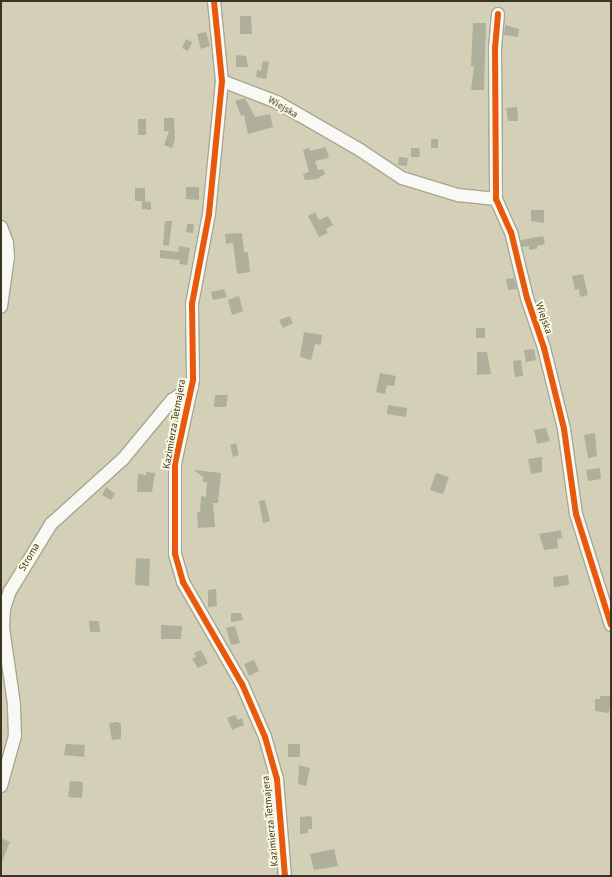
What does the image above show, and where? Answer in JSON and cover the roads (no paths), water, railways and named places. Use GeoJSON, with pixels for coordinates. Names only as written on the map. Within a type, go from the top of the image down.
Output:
{"type":"FeatureCollection","features":[{"type":"Feature","properties":{"kind":"street","name":"Kazimierza Tetmajera"},"geometry":{"type":"LineString","coordinates":[[214,1],[222,81],[209,214],[192,304],[192,387],[175,464],[176,563],[192,599],[242,684],[265,737],[277,778],[285,876]]}},
{"type":"Feature","properties":{"kind":"street","name":"Wiejska"},"geometry":{"type":"LineString","coordinates":[[498,14],[496,48],[496,199],[511,232],[527,298],[544,348],[564,430],[576,514],[611,625]]}},
{"type":"Feature","properties":{"kind":"street","name":"Wiejska"},"geometry":{"type":"LineString","coordinates":[[222,81],[276,102],[360,150],[402,178],[452,194],[496,199]]}},
{"type":"Feature","properties":{"kind":"street"},"geometry":{"type":"LineString","coordinates":[[1,227],[7,243],[8,257],[1,307]]}},
{"type":"Feature","properties":{"kind":"street","name":"Stroma"},"geometry":{"type":"LineString","coordinates":[[1,786],[15,736],[13,692],[3,628],[4,609],[10,591],[51,524],[123,459],[172,400],[192,387]]}}]}
